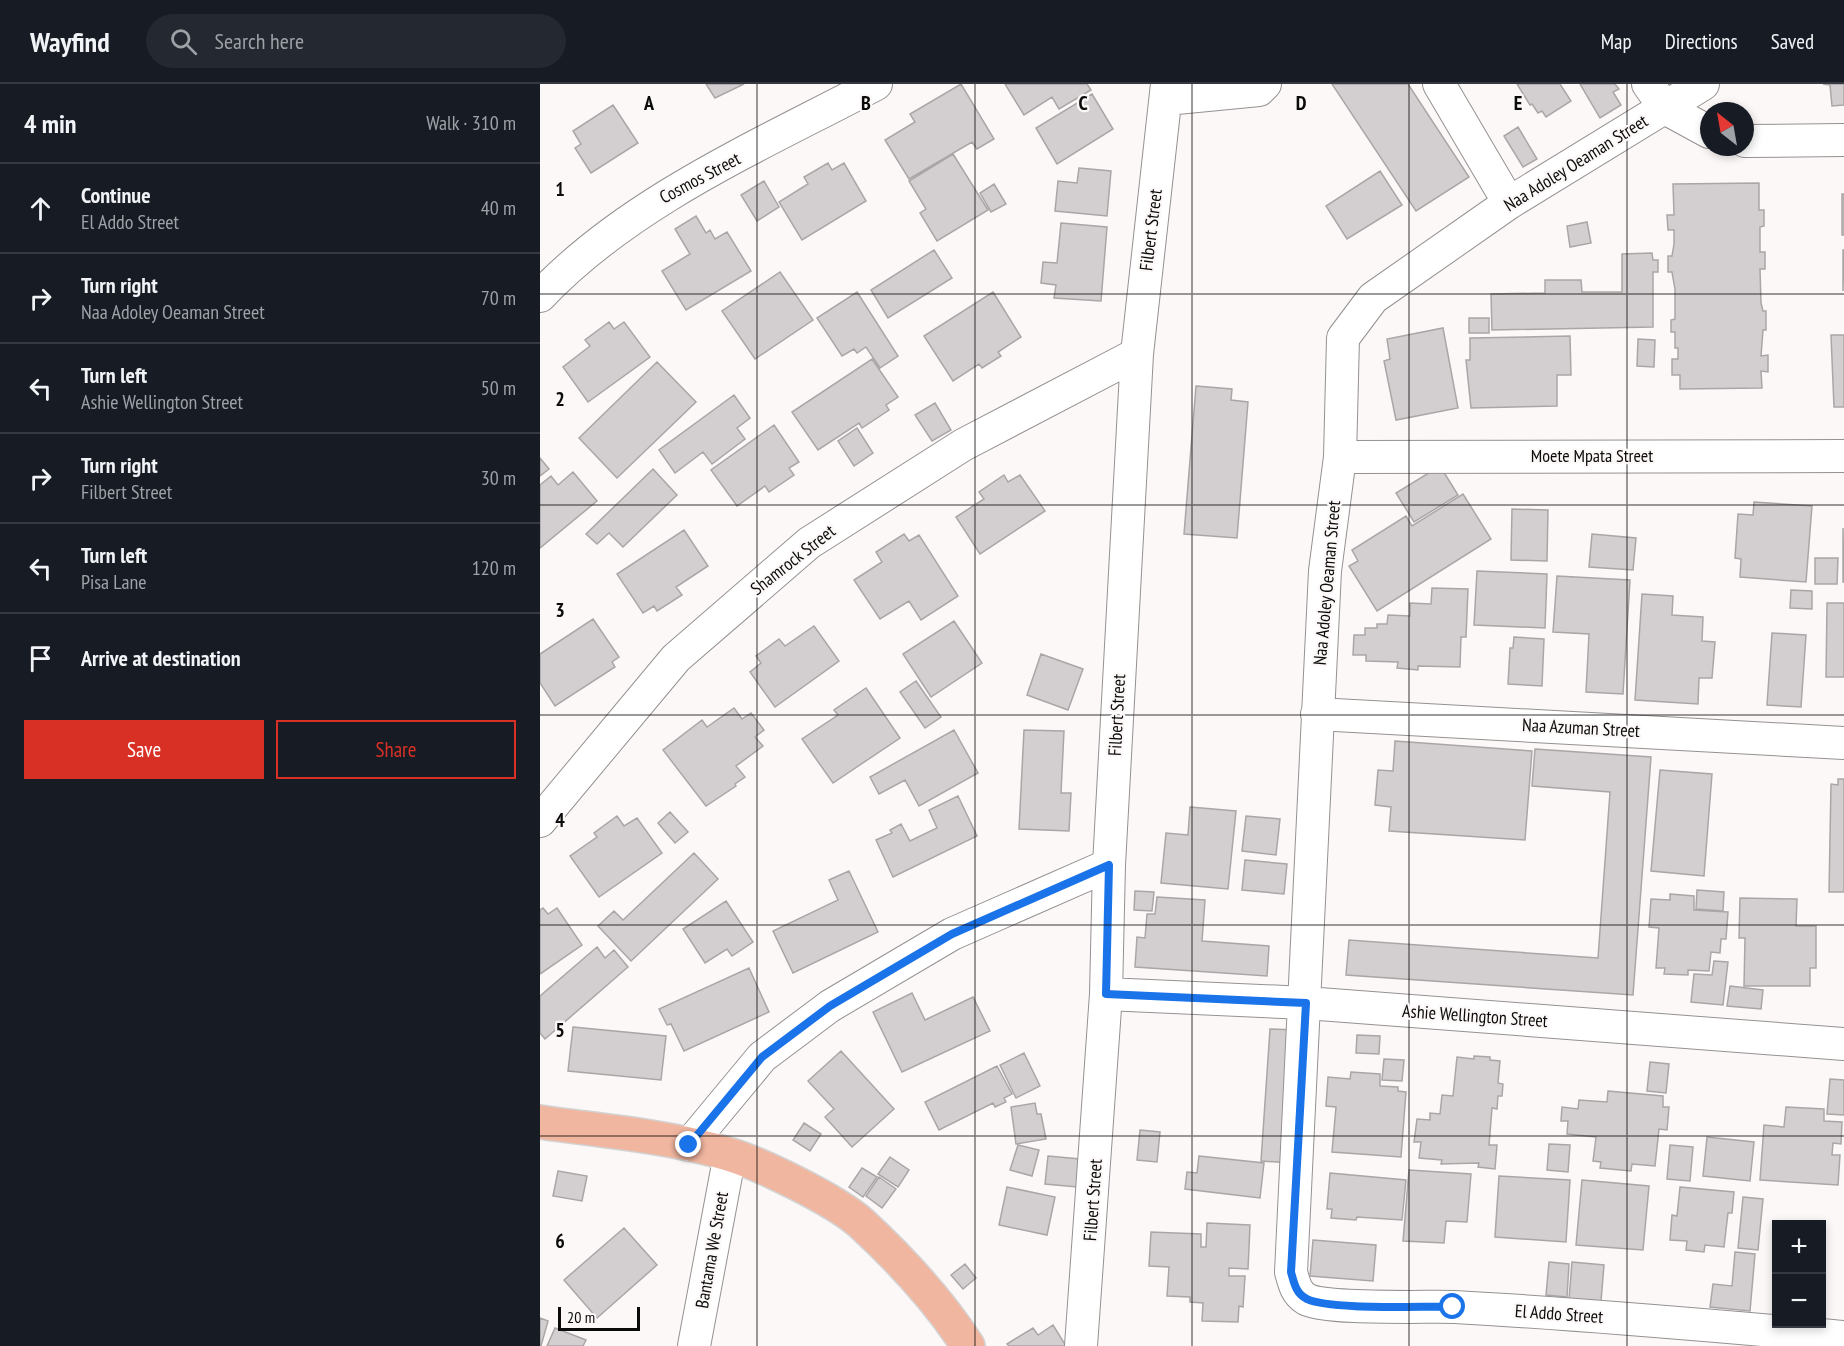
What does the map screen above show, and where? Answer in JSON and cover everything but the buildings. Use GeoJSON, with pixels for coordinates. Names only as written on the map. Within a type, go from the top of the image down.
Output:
{"type":"FeatureCollection","features":[{"type":"Feature","properties":{"kind":"main road"},"geometry":{"type":"LineString","coordinates":[[540,1122],[689,1145],[730,1155],[796,1183],[859,1221],[921,1285],[968,1346]]}},
{"type":"Feature","properties":{"kind":"street","name":"Cosmos Street"},"geometry":{"type":"LineString","coordinates":[[540,296],[557,278],[649,206],[876,84]]}},
{"type":"Feature","properties":{"kind":"street"},"geometry":{"type":"LineString","coordinates":[[1166,92],[1259,90],[1265,84]]}},
{"type":"Feature","properties":{"kind":"street"},"geometry":{"type":"LineString","coordinates":[[1439,84],[1509,203]]}},
{"type":"Feature","properties":{"kind":"street","name":"Naa Adoley Oeaman Street"},"geometry":{"type":"LineString","coordinates":[[1291,1272],[1306,1003],[1317,714],[1325,571],[1340,457],[1343,338],[1373,298],[1657,96],[1703,84]]}},
{"type":"Feature","properties":{"kind":"street","name":"Filbert Street"},"geometry":{"type":"LineString","coordinates":[[1081,1346],[1106,994],[1109,865],[1137,354],[1166,92]]}},
{"type":"Feature","properties":{"kind":"street"},"geometry":{"type":"LineString","coordinates":[[1657,96],[1700,126]]}},
{"type":"Feature","properties":{"kind":"street"},"geometry":{"type":"LineString","coordinates":[[1754,141],[1844,140]]}},
{"type":"Feature","properties":{"kind":"street","name":"Shamrock Street"},"geometry":{"type":"LineString","coordinates":[[540,821],[676,657],[809,543],[963,445],[1137,354]]}},
{"type":"Feature","properties":{"kind":"street","name":"Moete Mpata Street"},"geometry":{"type":"LineString","coordinates":[[1340,457],[1844,456]]}},
{"type":"Feature","properties":{"kind":"street","name":"Naa Azuman Street"},"geometry":{"type":"LineString","coordinates":[[1317,714],[1844,743]]}},
{"type":"Feature","properties":{"kind":"street"},"geometry":{"type":"LineString","coordinates":[[689,1145],[762,1057],[830,1006],[952,934],[1109,865]]}},
{"type":"Feature","properties":{"kind":"street","name":"Ashie Wellington Street"},"geometry":{"type":"LineString","coordinates":[[1106,994],[1306,1003],[1844,1044]]}},
{"type":"Feature","properties":{"kind":"street","name":"Bantama We Street"},"geometry":{"type":"LineString","coordinates":[[694,1346],[730,1155]]}},
{"type":"Feature","properties":{"kind":"street","name":"El Addo Street"},"geometry":{"type":"LineString","coordinates":[[1291,1272],[1296,1290],[1307,1299],[1327,1304],[1453,1307],[1844,1337]]}},
{"type":"Feature","properties":{"kind":"route"},"geometry":{"type":"LineString","coordinates":[[689,1145],[762,1057],[830,1006],[952,934],[1109,865],[1106,994],[1306,1003],[1291,1272],[1296,1290],[1307,1299],[1327,1304],[1453,1307]]}}]}
